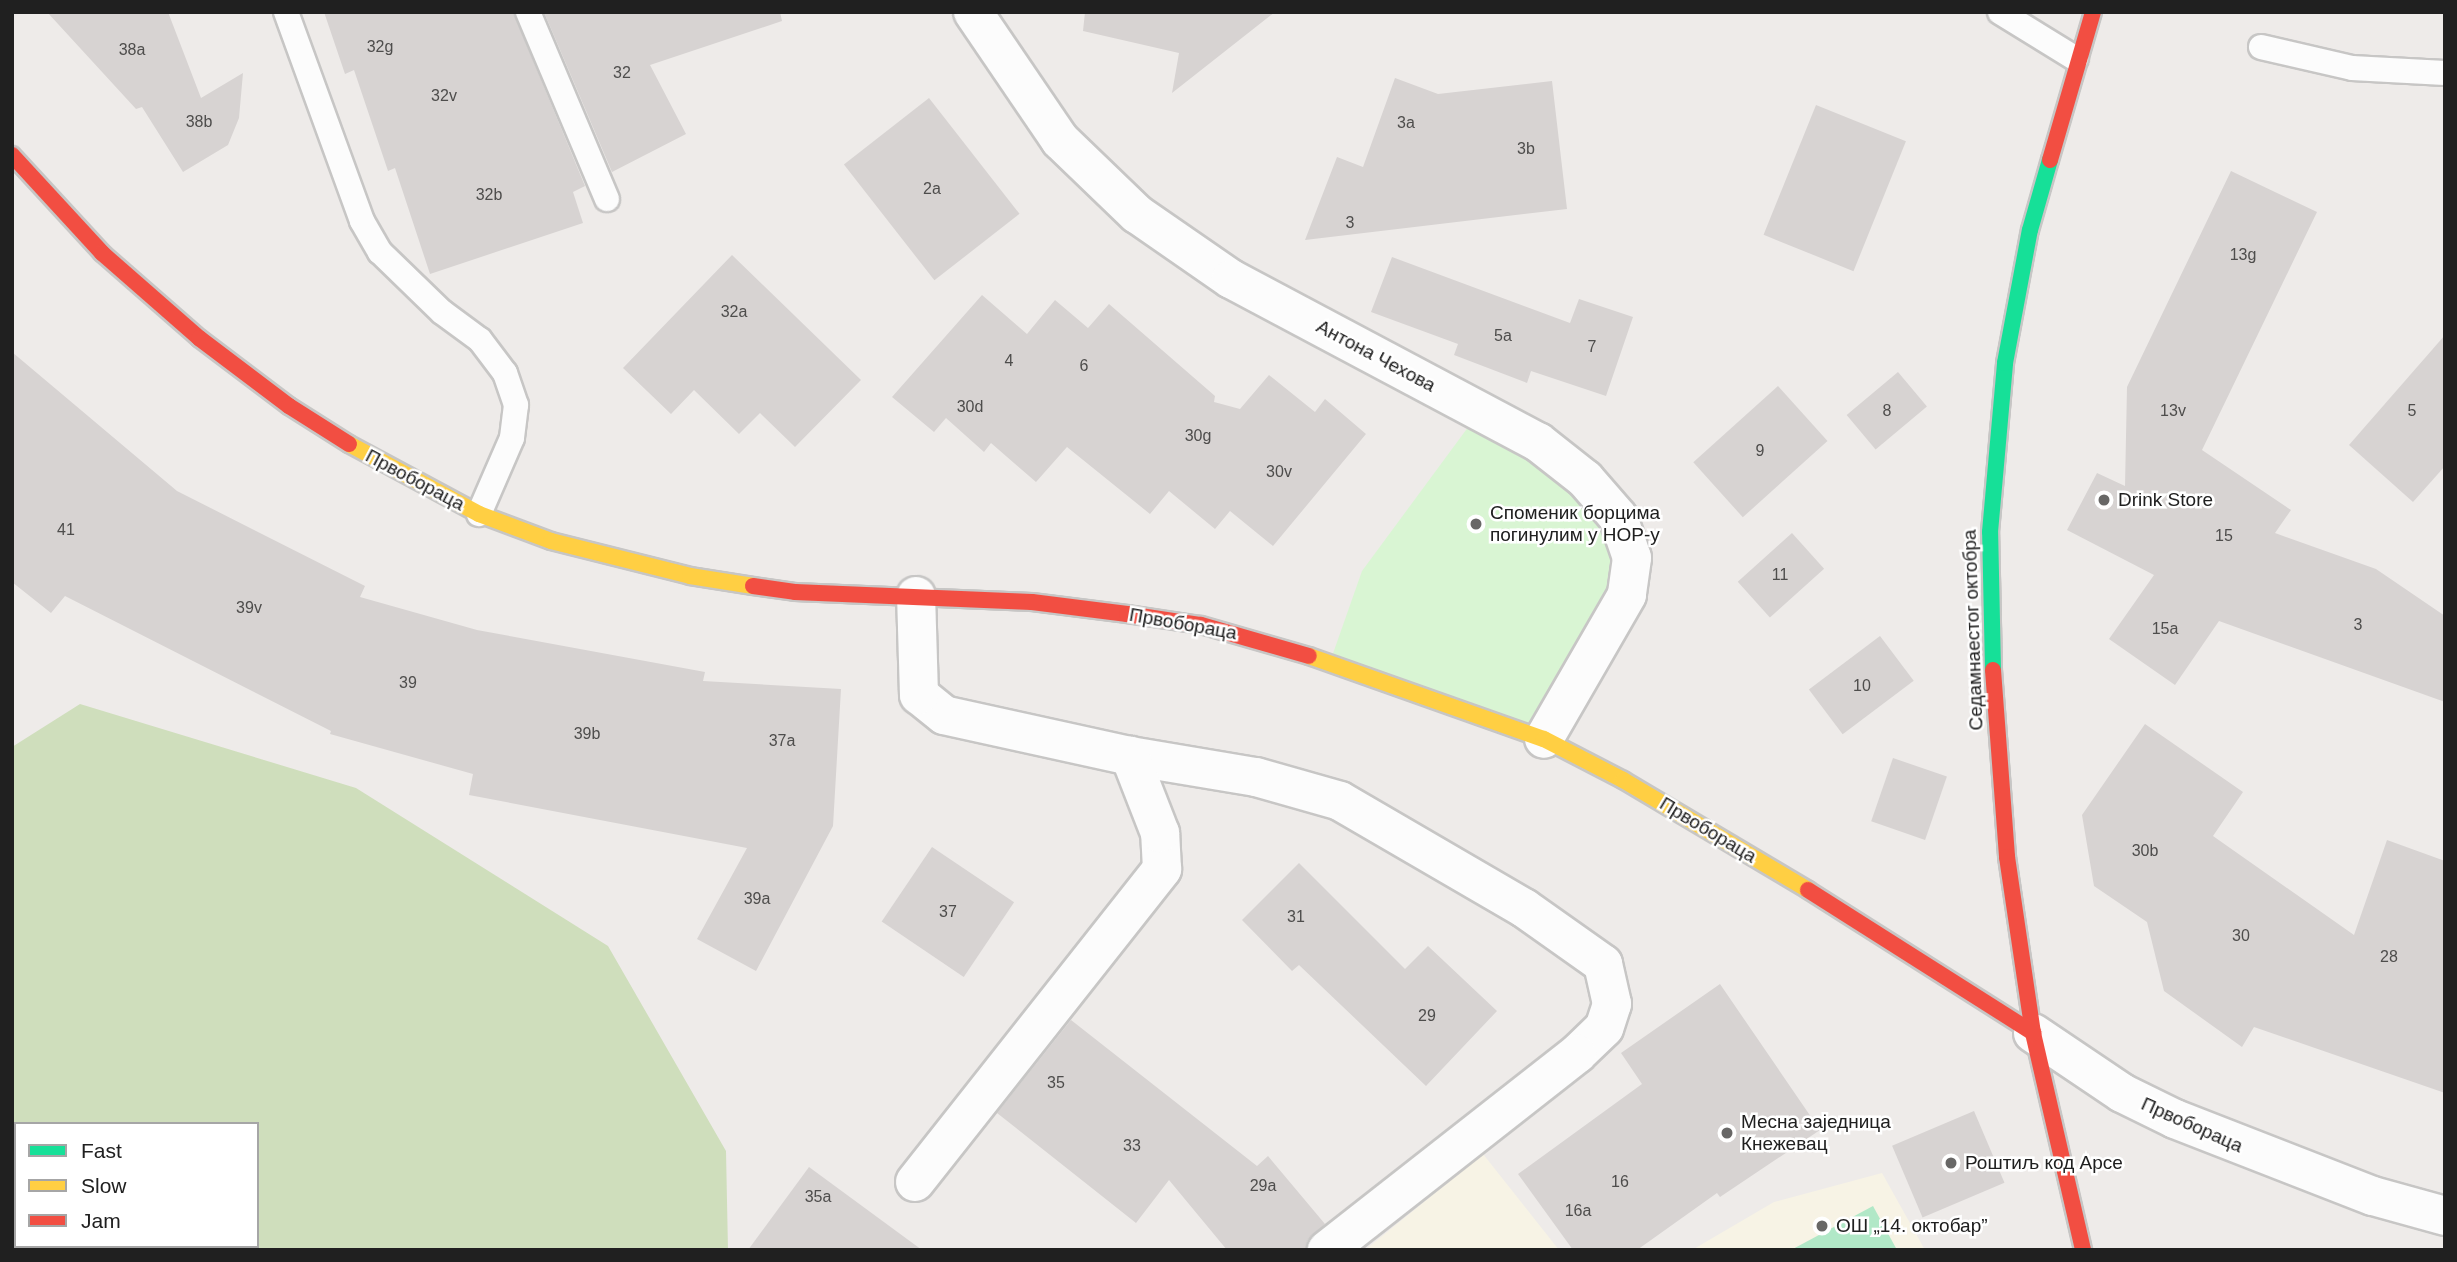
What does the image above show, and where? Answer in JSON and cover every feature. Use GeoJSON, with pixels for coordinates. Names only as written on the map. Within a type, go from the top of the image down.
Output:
{"type":"FeatureCollection","features":[{"type":"Feature","properties":{"kind":"street","name":"Антона Чехова"},"geometry":{"type":"LineString","coordinates":[[973,12],[1060,140],[1137,214],[1231,279],[1538,442],[1586,479],[1618,517],[1632,558],[1627,595],[1544,739]]}},
{"type":"Feature","properties":{"kind":"street","name":"Седамнаестог октобра"},"geometry":{"type":"LineString","coordinates":[[2083,1250],[2033,1033],[2002,793],[1990,532],[2005,363],[2030,230],[2076,59],[2093,12]]}},
{"type":"Feature","properties":{"kind":"street","name":"Првобораца"},"geometry":{"type":"LineString","coordinates":[[12,155],[102,253],[199,338],[300,413],[390,469],[479,514],[551,541],[690,576],[795,592],[1032,602],[1201,625],[1330,662],[1544,739],[1827,901],[2122,1093],[2252,1153],[2373,1196],[2445,1216]]}},
{"type":"Feature","properties":{"kind":"street"},"geometry":{"type":"LineString","coordinates":[[916,596],[915,678],[919,695],[930,707],[944,715],[1130,755],[1256,777],[1340,802],[1524,908],[1604,964],[1612,1004],[1604,1027],[1577,1054],[1326,1250]]}},
{"type":"Feature","properties":{"kind":"street"},"geometry":{"type":"LineString","coordinates":[[915,1182],[1161,869],[1160,833],[1130,755]]}},
{"type":"Feature","properties":{"kind":"lane"},"geometry":{"type":"LineString","coordinates":[[286,12],[362,221],[380,252],[442,312],[480,340],[505,373],[516,405],[512,438],[479,514]]}},
{"type":"Feature","properties":{"kind":"lane"},"geometry":{"type":"LineString","coordinates":[[528,12],[607,200]]}},
{"type":"Feature","properties":{"kind":"lane"},"geometry":{"type":"LineString","coordinates":[[2000,12],[2076,59]]}},
{"type":"Feature","properties":{"kind":"lane"},"geometry":{"type":"LineString","coordinates":[[2262,47],[2352,68],[2445,73]]}},
{"type":"Feature","properties":{"kind":"shaded area"},"geometry":{"type":"Polygon","coordinates":[[[1483,1154],[1559,1250],[1365,1250],[1483,1154]]]}},
{"type":"Feature","properties":{"kind":"shaded area","name":"ОШ „14. октобар”"},"geometry":{"type":"Polygon","coordinates":[[[1882,1173],[1925,1250],[1692,1250],[1774,1202],[1882,1173]]]}},
{"type":"Feature","properties":{"kind":"green space"},"geometry":{"type":"Polygon","coordinates":[[[1480,411],[1626,539],[1608,630],[1544,739],[1330,662],[1362,571],[1480,411]]]}},
{"type":"Feature","properties":{"kind":"green space"},"geometry":{"type":"Polygon","coordinates":[[[80,704],[356,788],[608,946],[726,1151],[728,1250],[12,1250],[12,747],[80,704]]]}},
{"type":"Feature","properties":{"kind":"green space"},"geometry":{"type":"Polygon","coordinates":[[[1873,1206],[1897,1250],[1791,1250],[1873,1206]]]}},
{"type":"Feature","properties":{"kind":"building"},"geometry":{"type":"Polygon","coordinates":[[[47,12],[168,12],[201,98],[243,73],[239,118],[228,145],[183,172],[142,107],[136,109],[47,12]]]}},
{"type":"Feature","properties":{"kind":"building"},"geometry":{"type":"Polygon","coordinates":[[[324,12],[513,12],[585,186],[573,192],[583,223],[430,274],[395,168],[388,171],[354,70],[345,74],[324,12]]]}},
{"type":"Feature","properties":{"kind":"building"},"geometry":{"type":"Polygon","coordinates":[[[544,12],[780,12],[782,21],[650,65],[686,134],[612,172],[544,12]]]}},
{"type":"Feature","properties":{"kind":"building"},"geometry":{"type":"Polygon","coordinates":[[[1085,12],[1275,12],[1172,93],[1179,53],[1083,31],[1085,12]]]}},
{"type":"Feature","properties":{"kind":"building"},"geometry":{"type":"Polygon","coordinates":[[[1395,78],[1438,94],[1552,81],[1567,209],[1305,240],[1337,157],[1363,167],[1395,78]]]}},
{"type":"Feature","properties":{"kind":"building"},"geometry":{"type":"Polygon","coordinates":[[[929,98],[1020,214],[934,280],[844,164],[929,98]]]}},
{"type":"Feature","properties":{"kind":"building"},"geometry":{"type":"Polygon","coordinates":[[[1816,105],[1906,141],[1853,271],[1764,235],[1816,105]]]}},
{"type":"Feature","properties":{"kind":"building"},"geometry":{"type":"Polygon","coordinates":[[[2231,171],[2317,212],[2202,450],[2291,510],[2275,533],[2376,569],[2445,616],[2445,702],[2219,621],[2175,685],[2109,639],[2154,575],[2067,530],[2097,473],[2125,486],[2127,387],[2231,171]]]}},
{"type":"Feature","properties":{"kind":"building"},"geometry":{"type":"Polygon","coordinates":[[[732,255],[861,380],[795,447],[760,413],[739,434],[694,390],[671,414],[623,368],[732,255]]]}},
{"type":"Feature","properties":{"kind":"building"},"geometry":{"type":"Polygon","coordinates":[[[1392,257],[1570,323],[1579,299],[1633,317],[1606,396],[1531,371],[1527,383],[1454,355],[1458,344],[1371,312],[1392,257]]]}},
{"type":"Feature","properties":{"kind":"building"},"geometry":{"type":"Polygon","coordinates":[[[982,295],[1027,334],[1055,300],[1088,328],[1109,304],[1215,396],[1214,402],[1240,409],[1269,375],[1315,412],[1325,399],[1366,434],[1273,546],[1230,511],[1215,529],[1169,491],[1150,514],[1067,447],[1036,482],[991,443],[984,452],[946,418],[934,432],[892,397],[982,295]]]}},
{"type":"Feature","properties":{"kind":"building"},"geometry":{"type":"Polygon","coordinates":[[[2445,335],[2445,466],[2413,502],[2349,445],[2445,335]]]}},
{"type":"Feature","properties":{"kind":"building"},"geometry":{"type":"Polygon","coordinates":[[[12,352],[177,491],[365,586],[360,597],[477,630],[705,672],[703,681],[841,689],[833,826],[756,971],[697,939],[747,848],[469,795],[473,774],[330,734],[331,731],[65,596],[51,613],[12,582],[12,352]]]}},
{"type":"Feature","properties":{"kind":"building"},"geometry":{"type":"Polygon","coordinates":[[[1898,372],[1927,406],[1876,450],[1847,415],[1898,372]]]}},
{"type":"Feature","properties":{"kind":"building"},"geometry":{"type":"Polygon","coordinates":[[[1778,386],[1828,441],[1743,517],[1693,462],[1778,386]]]}},
{"type":"Feature","properties":{"kind":"building"},"geometry":{"type":"Polygon","coordinates":[[[1792,533],[1824,569],[1770,618],[1738,582],[1792,533]]]}},
{"type":"Feature","properties":{"kind":"building"},"geometry":{"type":"Polygon","coordinates":[[[1880,636],[1914,681],[1843,734],[1809,690],[1880,636]]]}},
{"type":"Feature","properties":{"kind":"building"},"geometry":{"type":"Polygon","coordinates":[[[2145,724],[2243,792],[2213,836],[2354,935],[2387,840],[2445,861],[2445,1093],[2254,1027],[2242,1047],[2164,991],[2147,922],[2094,886],[2082,815],[2145,724]]]}},
{"type":"Feature","properties":{"kind":"building"},"geometry":{"type":"Polygon","coordinates":[[[1893,758],[1947,777],[1925,840],[1871,821],[1893,758]]]}},
{"type":"Feature","properties":{"kind":"building"},"geometry":{"type":"Polygon","coordinates":[[[932,847],[1014,902],[964,977],[882,922],[932,847]]]}},
{"type":"Feature","properties":{"kind":"building"},"geometry":{"type":"Polygon","coordinates":[[[1299,863],[1405,969],[1428,946],[1497,1011],[1426,1086],[1299,965],[1292,971],[1242,920],[1299,863]]]}},
{"type":"Feature","properties":{"kind":"building"},"geometry":{"type":"Polygon","coordinates":[[[1720,984],[1820,1130],[1720,1197],[1717,1193],[1637,1250],[1573,1250],[1518,1174],[1642,1084],[1621,1053],[1720,984]]]}},
{"type":"Feature","properties":{"kind":"building"},"geometry":{"type":"Polygon","coordinates":[[[1071,1020],[1257,1166],[1268,1156],[1325,1224],[1307,1241],[1306,1250],[1227,1250],[1169,1180],[1136,1223],[997,1113],[1071,1020]]]}},
{"type":"Feature","properties":{"kind":"building"},"geometry":{"type":"Polygon","coordinates":[[[1974,1111],[2004,1183],[1923,1218],[1892,1146],[1974,1111]]]}},
{"type":"Feature","properties":{"kind":"building"},"geometry":{"type":"Polygon","coordinates":[[[809,1167],[922,1250],[748,1250],[809,1167]]]}},
{"type":"Feature","properties":{"kind":"traffic: fast"},"geometry":{"type":"LineString","coordinates":[[1993,670],[1990,532],[2005,363],[2030,230],[2050,160]]}},
{"type":"Feature","properties":{"kind":"traffic: slow"},"geometry":{"type":"LineString","coordinates":[[349,444],[479,514],[551,541],[690,576],[753,586]]}},
{"type":"Feature","properties":{"kind":"traffic: slow"},"geometry":{"type":"LineString","coordinates":[[1309,656],[1544,739],[1623,780],[1808,890]]}},
{"type":"Feature","properties":{"kind":"traffic: jam"},"geometry":{"type":"LineString","coordinates":[[2050,160],[2093,12]]}},
{"type":"Feature","properties":{"kind":"traffic: jam"},"geometry":{"type":"LineString","coordinates":[[12,155],[102,253],[199,338],[289,406],[349,444]]}},
{"type":"Feature","properties":{"kind":"traffic: jam"},"geometry":{"type":"LineString","coordinates":[[753,586],[795,592],[1032,602],[1201,625],[1309,656]]}},
{"type":"Feature","properties":{"kind":"traffic: jam"},"geometry":{"type":"LineString","coordinates":[[1993,670],[2007,857],[2033,1033],[2083,1250]]}},
{"type":"Feature","properties":{"kind":"traffic: jam"},"geometry":{"type":"LineString","coordinates":[[1808,890],[2033,1033]]}},
{"type":"Feature","properties":{"kind":"place","name":"Drink Store"},"geometry":{"type":"Point","coordinates":[2104,500]}},
{"type":"Feature","properties":{"kind":"place","name":"Споменик борцима погинулим у НОР-у"},"geometry":{"type":"Point","coordinates":[1476,524]}},
{"type":"Feature","properties":{"kind":"place","name":"Месна заједница Кнежевац"},"geometry":{"type":"Point","coordinates":[1727,1133]}},
{"type":"Feature","properties":{"kind":"place","name":"Роштиљ код Арсе"},"geometry":{"type":"Point","coordinates":[1951,1163]}},
{"type":"Feature","properties":{"kind":"place","name":"ОШ „14. октобар”"},"geometry":{"type":"Point","coordinates":[1822,1226]}}]}
